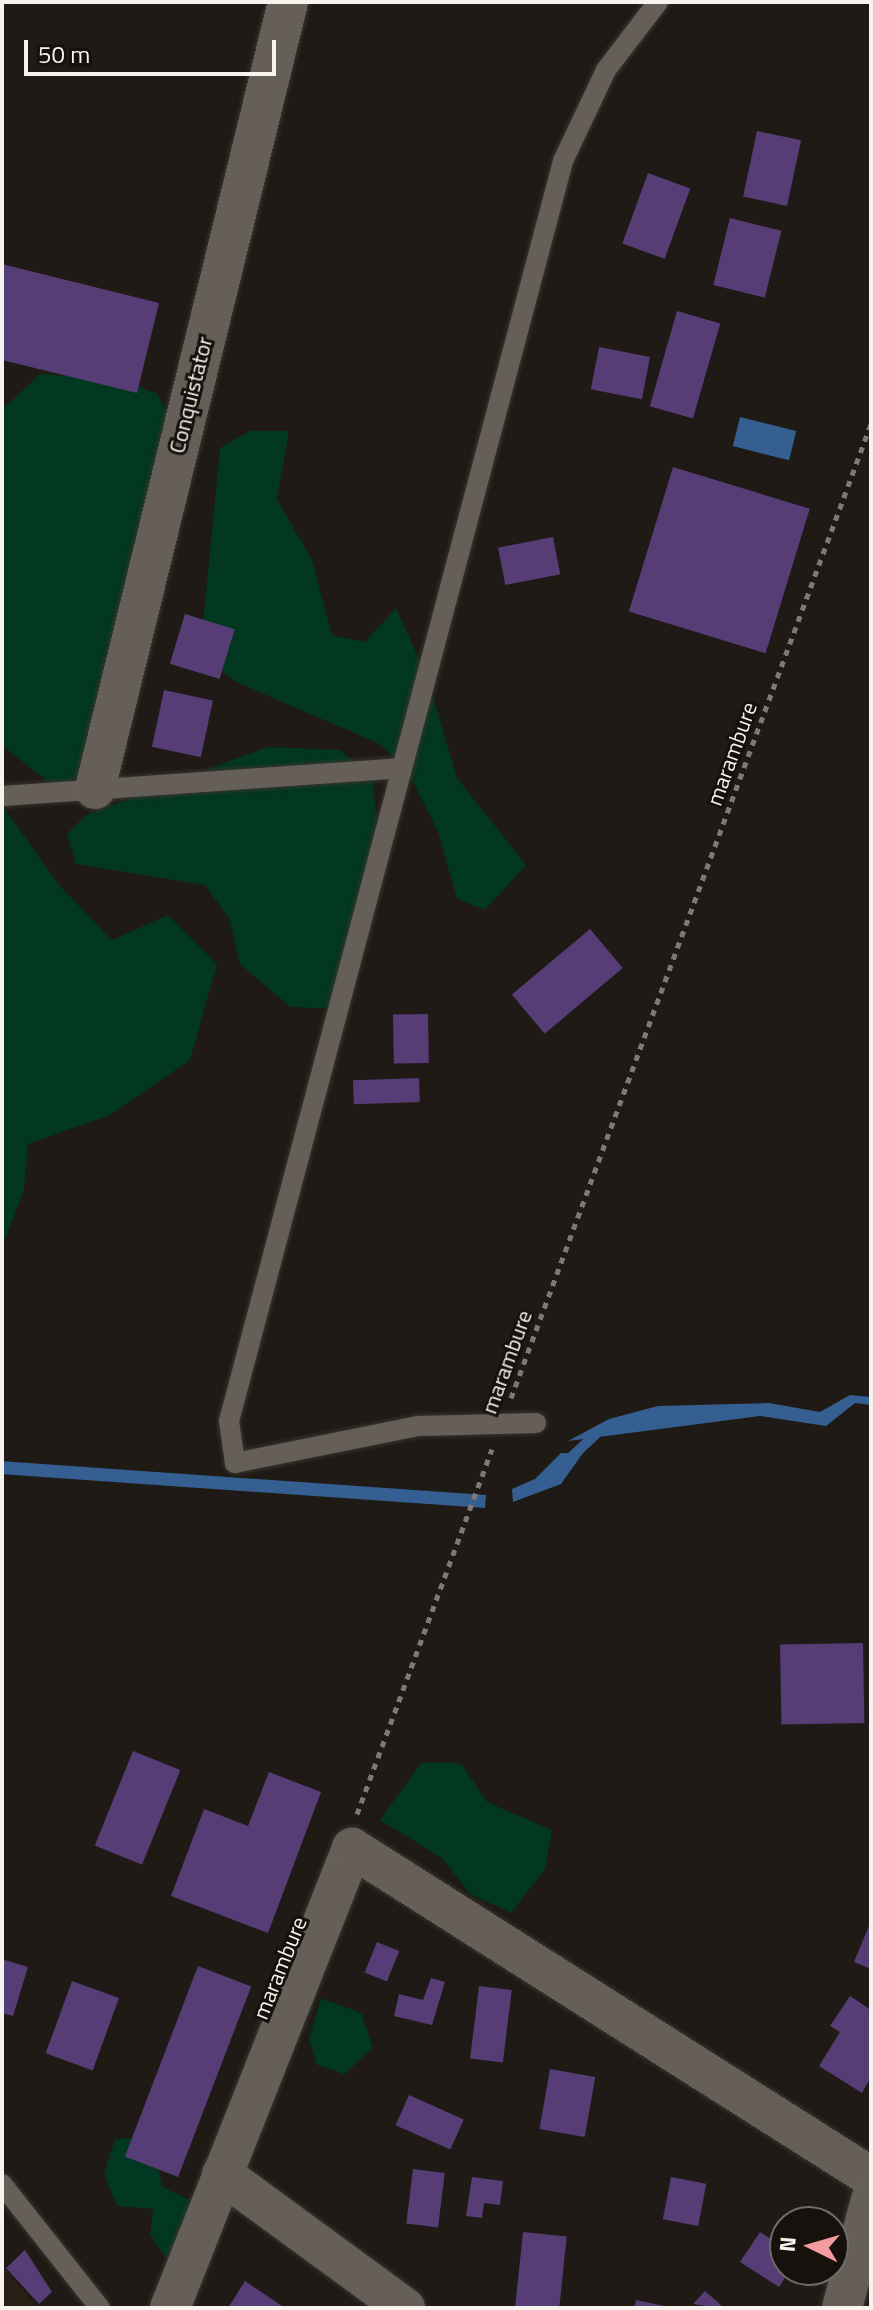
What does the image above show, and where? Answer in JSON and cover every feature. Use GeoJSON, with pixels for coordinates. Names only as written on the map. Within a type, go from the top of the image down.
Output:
{"type":"FeatureCollection","features":[{"type":"Feature","properties":{"kind":"street","name":"Conquistator"},"geometry":{"type":"LineString","coordinates":[[95,789],[288,2]]}},
{"type":"Feature","properties":{"kind":"street"},"geometry":{"type":"LineString","coordinates":[[170,2308],[352,1848],[871,2177]]}},
{"type":"Feature","properties":{"kind":"street"},"geometry":{"type":"LineString","coordinates":[[222,2174],[405,2308]]}},
{"type":"Feature","properties":{"kind":"street"},"geometry":{"type":"LineString","coordinates":[[842,2308],[871,2200]]}},
{"type":"Feature","properties":{"kind":"lane"},"geometry":{"type":"LineString","coordinates":[[536,1423],[418,1426],[235,1463],[232,1404],[563,161],[606,70],[658,2]]}},
{"type":"Feature","properties":{"kind":"lane"},"geometry":{"type":"LineString","coordinates":[[2,796],[401,768]]}},
{"type":"Feature","properties":{"kind":"lane"},"geometry":{"type":"LineString","coordinates":[[2,2184],[100,2308]]}},
{"type":"Feature","properties":{"kind":"path","name":"marambure"},"geometry":{"type":"LineString","coordinates":[[505,1415],[871,424]]}},
{"type":"Feature","properties":{"kind":"path","name":"marambure"},"geometry":{"type":"LineString","coordinates":[[355,1820],[494,1445]]}},
{"type":"Feature","properties":{"kind":"shaded area"},"geometry":{"type":"Polygon","coordinates":[[[2,2264],[37,2308],[2,2308],[2,2264]]]}},
{"type":"Feature","properties":{"kind":"green space"},"geometry":{"type":"Polygon","coordinates":[[[40,374],[120,379],[157,394],[184,441],[103,756],[59,791],[2,745],[2,410],[40,374]]]}},
{"type":"Feature","properties":{"kind":"green space"},"geometry":{"type":"Polygon","coordinates":[[[250,431],[289,431],[277,499],[312,560],[332,635],[365,642],[396,608],[427,677],[457,778],[526,865],[485,910],[457,899],[438,832],[407,770],[380,744],[234,681],[208,659],[203,624],[220,448],[250,431]]]}},
{"type":"Feature","properties":{"kind":"green space"},"geometry":{"type":"Polygon","coordinates":[[[267,747],[340,750],[372,778],[381,848],[344,1009],[290,1007],[240,964],[229,918],[205,885],[76,864],[67,834],[86,815],[267,747]]]}},
{"type":"Feature","properties":{"kind":"green space"},"geometry":{"type":"Polygon","coordinates":[[[2,805],[60,886],[112,940],[168,915],[217,964],[190,1060],[110,1115],[28,1144],[24,1190],[2,1247],[2,805]]]}},
{"type":"Feature","properties":{"kind":"green space"},"geometry":{"type":"Polygon","coordinates":[[[421,1763],[462,1765],[487,1802],[552,1830],[545,1869],[511,1913],[470,1894],[443,1859],[380,1820],[421,1763]]]}},
{"type":"Feature","properties":{"kind":"green space"},"geometry":{"type":"Polygon","coordinates":[[[321,1998],[361,2013],[373,2048],[344,2074],[317,2065],[309,2039],[321,1998]]]}},
{"type":"Feature","properties":{"kind":"green space"},"geometry":{"type":"Polygon","coordinates":[[[136,2138],[157,2162],[162,2187],[194,2202],[168,2261],[150,2235],[153,2209],[117,2206],[104,2174],[115,2139],[136,2138]]]}},
{"type":"Feature","properties":{"kind":"water"},"geometry":{"type":"Polygon","coordinates":[[[740,417],[796,431],[789,460],[733,446],[740,417]]]}},
{"type":"Feature","properties":{"kind":"water"},"geometry":{"type":"Polygon","coordinates":[[[850,1395],[871,1397],[871,1405],[855,1403],[826,1426],[760,1416],[568,1441],[609,1419],[658,1406],[769,1403],[820,1412],[850,1395]]]}},
{"type":"Feature","properties":{"kind":"water"},"geometry":{"type":"Polygon","coordinates":[[[561,1453],[583,1453],[561,1484],[513,1502],[512,1489],[535,1479],[561,1453]]]}},
{"type":"Feature","properties":{"kind":"water"},"geometry":{"type":"Polygon","coordinates":[[[2,1461],[486,1495],[485,1508],[2,1474],[2,1461]]]}},
{"type":"Feature","properties":{"kind":"building"},"geometry":{"type":"Polygon","coordinates":[[[757,131],[801,140],[787,206],[743,197],[757,131]]]}},
{"type":"Feature","properties":{"kind":"building"},"geometry":{"type":"Polygon","coordinates":[[[648,173],[690,188],[665,259],[622,243],[648,173]]]}},
{"type":"Feature","properties":{"kind":"building"},"geometry":{"type":"Polygon","coordinates":[[[730,218],[781,231],[765,298],[713,285],[730,218]]]}},
{"type":"Feature","properties":{"kind":"building"},"geometry":{"type":"Polygon","coordinates":[[[2,264],[159,303],[137,393],[2,360],[2,264]]]}},
{"type":"Feature","properties":{"kind":"building"},"geometry":{"type":"Polygon","coordinates":[[[677,311],[720,323],[693,419],[650,406],[677,311]]]}},
{"type":"Feature","properties":{"kind":"building"},"geometry":{"type":"Polygon","coordinates":[[[599,347],[650,357],[642,399],[591,389],[599,347]]]}},
{"type":"Feature","properties":{"kind":"building"},"geometry":{"type":"Polygon","coordinates":[[[673,467],[810,509],[766,653],[629,611],[673,467]]]}},
{"type":"Feature","properties":{"kind":"building"},"geometry":{"type":"Polygon","coordinates":[[[553,537],[560,574],[505,585],[498,548],[553,537]]]}},
{"type":"Feature","properties":{"kind":"building"},"geometry":{"type":"Polygon","coordinates":[[[185,614],[235,629],[220,679],[170,664],[185,614]]]}},
{"type":"Feature","properties":{"kind":"building"},"geometry":{"type":"Polygon","coordinates":[[[164,690],[213,700],[201,757],[152,747],[164,690]]]}},
{"type":"Feature","properties":{"kind":"building"},"geometry":{"type":"Polygon","coordinates":[[[590,929],[623,968],[545,1034],[512,995],[590,929]]]}},
{"type":"Feature","properties":{"kind":"building"},"geometry":{"type":"Polygon","coordinates":[[[428,1014],[429,1063],[394,1064],[393,1015],[428,1014]]]}},
{"type":"Feature","properties":{"kind":"building"},"geometry":{"type":"Polygon","coordinates":[[[419,1078],[420,1102],[354,1104],[353,1080],[419,1078]]]}},
{"type":"Feature","properties":{"kind":"building"},"geometry":{"type":"Polygon","coordinates":[[[863,1643],[864,1723],[781,1724],[780,1644],[863,1643]]]}},
{"type":"Feature","properties":{"kind":"building"},"geometry":{"type":"Polygon","coordinates":[[[133,1751],[180,1770],[142,1865],[95,1846],[133,1751]]]}},
{"type":"Feature","properties":{"kind":"building"},"geometry":{"type":"Polygon","coordinates":[[[269,1772],[321,1792],[268,1933],[171,1896],[204,1809],[248,1826],[269,1772]]]}},
{"type":"Feature","properties":{"kind":"building"},"geometry":{"type":"Polygon","coordinates":[[[871,1921],[871,1969],[854,1962],[871,1921]]]}},
{"type":"Feature","properties":{"kind":"building"},"geometry":{"type":"Polygon","coordinates":[[[377,1942],[399,1951],[387,1982],[365,1973],[377,1942]]]}},
{"type":"Feature","properties":{"kind":"building"},"geometry":{"type":"Polygon","coordinates":[[[2,1959],[28,1967],[13,2016],[2,2013],[2,1959]]]}},
{"type":"Feature","properties":{"kind":"building"},"geometry":{"type":"Polygon","coordinates":[[[198,1966],[251,1986],[178,2177],[125,2156],[198,1966]]]}},
{"type":"Feature","properties":{"kind":"building"},"geometry":{"type":"Polygon","coordinates":[[[431,1978],[445,1982],[432,2025],[394,2016],[399,1994],[423,2000],[431,1978]]]}},
{"type":"Feature","properties":{"kind":"building"},"geometry":{"type":"Polygon","coordinates":[[[72,1981],[119,1998],[93,2070],[46,2053],[72,1981]]]}},
{"type":"Feature","properties":{"kind":"building"},"geometry":{"type":"Polygon","coordinates":[[[479,1986],[512,1990],[503,2062],[470,2058],[479,1986]]]}},
{"type":"Feature","properties":{"kind":"building"},"geometry":{"type":"Polygon","coordinates":[[[850,1996],[871,2010],[871,2077],[862,2093],[819,2066],[840,2032],[830,2026],[850,1996]]]}},
{"type":"Feature","properties":{"kind":"building"},"geometry":{"type":"Polygon","coordinates":[[[550,2069],[595,2077],[585,2137],[539,2129],[550,2069]]]}},
{"type":"Feature","properties":{"kind":"building"},"geometry":{"type":"Polygon","coordinates":[[[409,2095],[464,2119],[450,2150],[396,2125],[409,2095]]]}},
{"type":"Feature","properties":{"kind":"building"},"geometry":{"type":"Polygon","coordinates":[[[413,2169],[445,2173],[438,2227],[406,2224],[413,2169]]]}},
{"type":"Feature","properties":{"kind":"building"},"geometry":{"type":"Polygon","coordinates":[[[472,2177],[503,2181],[500,2205],[484,2203],[482,2218],[466,2216],[472,2177]]]}},
{"type":"Feature","properties":{"kind":"building"},"geometry":{"type":"Polygon","coordinates":[[[671,2177],[706,2184],[698,2226],[663,2219],[671,2177]]]}},
{"type":"Feature","properties":{"kind":"building"},"geometry":{"type":"Polygon","coordinates":[[[523,2232],[567,2237],[559,2308],[515,2308],[523,2232]]]}},
{"type":"Feature","properties":{"kind":"building"},"geometry":{"type":"Polygon","coordinates":[[[760,2232],[769,2238],[769,2281],[740,2262],[760,2232]]]}},
{"type":"Feature","properties":{"kind":"building"},"geometry":{"type":"Polygon","coordinates":[[[25,2250],[52,2292],[39,2304],[6,2268],[25,2250]]]}},
{"type":"Feature","properties":{"kind":"building"},"geometry":{"type":"Polygon","coordinates":[[[245,2281],[285,2308],[228,2308],[245,2281]]]}},
{"type":"Feature","properties":{"kind":"building"},"geometry":{"type":"Polygon","coordinates":[[[705,2291],[721,2305],[718,2308],[693,2304],[705,2291]]]}},
{"type":"Feature","properties":{"kind":"building"},"geometry":{"type":"Polygon","coordinates":[[[636,2300],[669,2307],[634,2308],[636,2300]]]}},
{"type":"Feature","properties":{"kind":"waterway"},"geometry":{"type":"LineString","coordinates":[[566,1462],[595,1435]]}}]}
